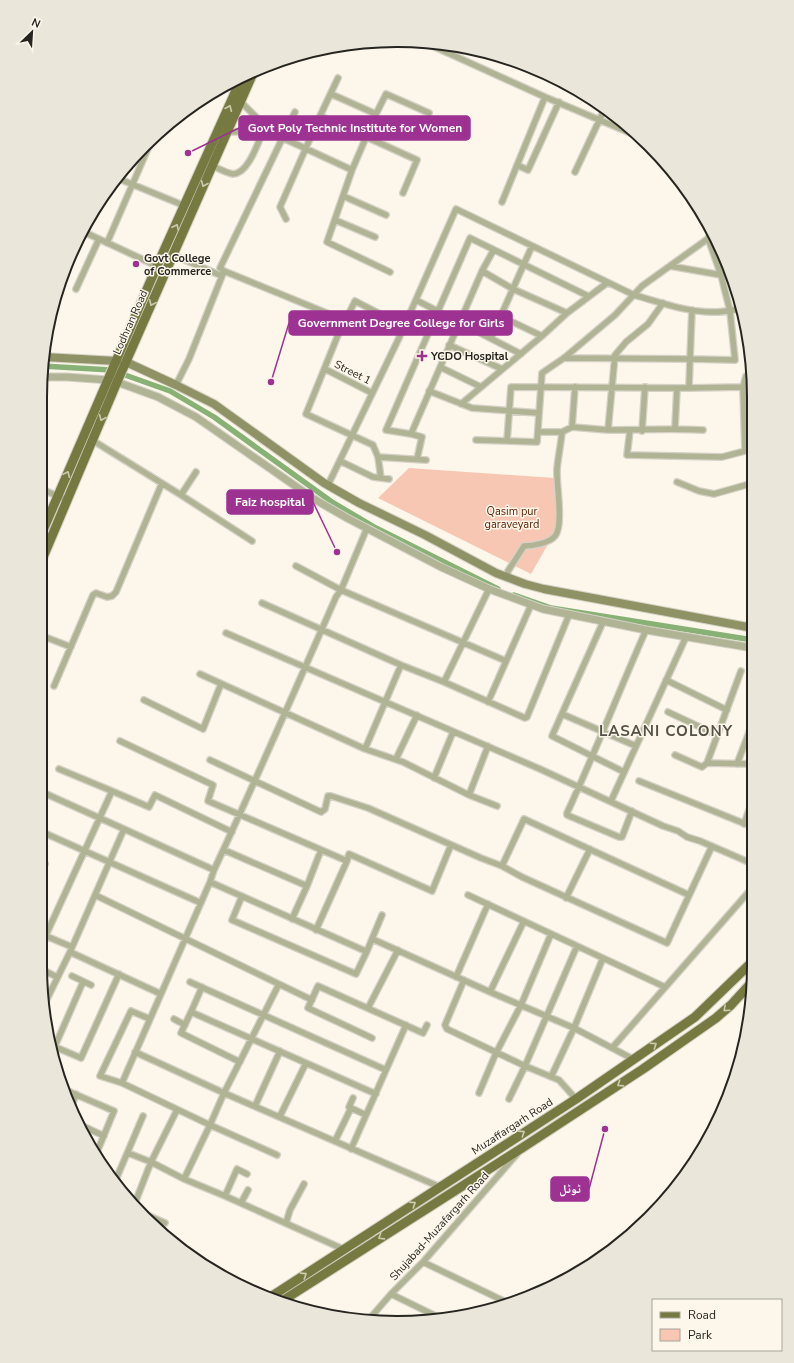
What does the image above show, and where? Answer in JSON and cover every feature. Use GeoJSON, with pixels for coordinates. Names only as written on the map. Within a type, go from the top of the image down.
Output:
{"type":"FeatureCollection","features":[{"type":"Feature","properties":{"kind":"main road","name":"Lodhran Road"},"geometry":{"type":"LineString","coordinates":[[120,364],[173,255],[250,80]]}},
{"type":"Feature","properties":{"kind":"main road","name":"Lodhran Road"},"geometry":{"type":"LineString","coordinates":[[47,546],[92,440],[113,381],[164,251],[186,206],[239,85]]}},
{"type":"Feature","properties":{"kind":"main road"},"geometry":{"type":"LineString","coordinates":[[49,358],[120,364],[176,385],[214,404],[328,485],[359,503],[425,535],[496,573],[525,584],[550,590],[747,627]]}},
{"type":"Feature","properties":{"kind":"main road","name":"Lodhran Road"},"geometry":{"type":"LineString","coordinates":[[47,515],[113,381]]}},
{"type":"Feature","properties":{"kind":"main road","name":"Muzaffargarh Road"},"geometry":{"type":"LineString","coordinates":[[275,1294],[576,1098],[695,1017],[747,967]]}},
{"type":"Feature","properties":{"kind":"main road"},"geometry":{"type":"LineString","coordinates":[[286,1298],[522,1148],[643,1069],[716,1018],[731,1005],[746,989]]}},
{"type":"Feature","properties":{"kind":"street"},"geometry":{"type":"LineString","coordinates":[[441,50],[545,97],[622,129]]}},
{"type":"Feature","properties":{"kind":"street"},"geometry":{"type":"LineString","coordinates":[[286,219],[280,207],[338,78]]}},
{"type":"Feature","properties":{"kind":"street"},"geometry":{"type":"LineString","coordinates":[[331,94],[376,114]]}},
{"type":"Feature","properties":{"kind":"street"},"geometry":{"type":"LineString","coordinates":[[390,272],[327,242],[352,170],[386,94],[429,113]]}},
{"type":"Feature","properties":{"kind":"street"},"geometry":{"type":"LineString","coordinates":[[502,202],[545,97]]}},
{"type":"Feature","properties":{"kind":"street"},"geometry":{"type":"LineString","coordinates":[[240,101],[264,129],[352,170]]}},
{"type":"Feature","properties":{"kind":"street"},"geometry":{"type":"LineString","coordinates":[[518,165],[528,170],[559,102]]}},
{"type":"Feature","properties":{"kind":"street"},"geometry":{"type":"LineString","coordinates":[[223,273],[220,268],[295,112]]}},
{"type":"Feature","properties":{"kind":"street"},"geometry":{"type":"LineString","coordinates":[[575,172],[602,114]]}},
{"type":"Feature","properties":{"kind":"street"},"geometry":{"type":"LineString","coordinates":[[320,116],[417,160],[403,193]]}},
{"type":"Feature","properties":{"kind":"street"},"geometry":{"type":"LineString","coordinates":[[227,132],[264,129]]}},
{"type":"Feature","properties":{"kind":"street"},"geometry":{"type":"LineString","coordinates":[[212,166],[233,174],[240,171],[247,166],[264,129]]}},
{"type":"Feature","properties":{"kind":"street"},"geometry":{"type":"LineString","coordinates":[[107,243],[147,153]]}},
{"type":"Feature","properties":{"kind":"street"},"geometry":{"type":"LineString","coordinates":[[122,180],[186,206]]}},
{"type":"Feature","properties":{"kind":"street"},"geometry":{"type":"LineString","coordinates":[[343,196],[386,215]]}},
{"type":"Feature","properties":{"kind":"street"},"geometry":{"type":"LineString","coordinates":[[328,485],[416,300],[456,209],[634,295],[701,312],[736,310]]}},
{"type":"Feature","properties":{"kind":"street"},"geometry":{"type":"LineString","coordinates":[[335,220],[375,237]]}},
{"type":"Feature","properties":{"kind":"street"},"geometry":{"type":"LineString","coordinates":[[88,234],[158,266]]}},
{"type":"Feature","properties":{"kind":"street"},"geometry":{"type":"LineString","coordinates":[[417,459],[422,437],[386,430],[470,238],[588,296]]}},
{"type":"Feature","properties":{"kind":"street"},"geometry":{"type":"LineString","coordinates":[[476,440],[537,442],[542,373],[564,358],[615,315],[642,286],[709,238]]}},
{"type":"Feature","properties":{"kind":"street"},"geometry":{"type":"LineString","coordinates":[[76,289],[99,239]]}},
{"type":"Feature","properties":{"kind":"street"},"geometry":{"type":"LineString","coordinates":[[491,338],[532,246]]}},
{"type":"Feature","properties":{"kind":"street"},"geometry":{"type":"LineString","coordinates":[[411,434],[459,322],[493,250]]}},
{"type":"Feature","properties":{"kind":"street"},"geometry":{"type":"LineString","coordinates":[[164,251],[339,318],[340,330]]}},
{"type":"Feature","properties":{"kind":"street"},"geometry":{"type":"LineString","coordinates":[[564,358],[736,360],[730,311],[715,251]]}},
{"type":"Feature","properties":{"kind":"street"},"geometry":{"type":"LineString","coordinates":[[670,266],[721,275]]}},
{"type":"Feature","properties":{"kind":"street"},"geometry":{"type":"LineString","coordinates":[[482,271],[513,289],[567,313]]}},
{"type":"Feature","properties":{"kind":"street"},"geometry":{"type":"LineString","coordinates":[[176,385],[189,359],[223,273]]}},
{"type":"Feature","properties":{"kind":"street"},"geometry":{"type":"LineString","coordinates":[[461,404],[567,313],[607,283]]}},
{"type":"Feature","properties":{"kind":"street"},"geometry":{"type":"LineString","coordinates":[[416,300],[521,354]]}},
{"type":"Feature","properties":{"kind":"street"},"geometry":{"type":"LineString","coordinates":[[380,478],[378,457],[373,445],[306,414],[340,330],[355,301],[382,315]]}},
{"type":"Feature","properties":{"kind":"street"},"geometry":{"type":"LineString","coordinates":[[608,430],[615,355],[626,342],[648,324],[663,303]]}},
{"type":"Feature","properties":{"kind":"street"},"geometry":{"type":"LineString","coordinates":[[689,388],[692,310]]}},
{"type":"Feature","properties":{"kind":"street"},"geometry":{"type":"LineString","coordinates":[[500,316],[542,336]]}},
{"type":"Feature","properties":{"kind":"street"},"geometry":{"type":"LineString","coordinates":[[450,345],[502,370]]}},
{"type":"Feature","properties":{"kind":"street"},"geometry":{"type":"LineString","coordinates":[[440,367],[481,387]]}},
{"type":"Feature","properties":{"kind":"street","name":"Street 1"},"geometry":{"type":"LineString","coordinates":[[325,369],[372,393]]}},
{"type":"Feature","properties":{"kind":"street"},"geometry":{"type":"LineString","coordinates":[[630,430],[627,455],[722,456],[745,451],[743,387],[746,376]]}},
{"type":"Feature","properties":{"kind":"street"},"geometry":{"type":"LineString","coordinates":[[48,377],[113,381],[158,397],[196,417],[314,499],[441,567],[489,589],[543,609],[569,615],[747,647]]}},
{"type":"Feature","properties":{"kind":"street"},"geometry":{"type":"LineString","coordinates":[[507,441],[510,387],[743,387]]}},
{"type":"Feature","properties":{"kind":"street"},"geometry":{"type":"LineString","coordinates":[[572,427],[575,387]]}},
{"type":"Feature","properties":{"kind":"street"},"geometry":{"type":"LineString","coordinates":[[642,431],[645,387]]}},
{"type":"Feature","properties":{"kind":"street"},"geometry":{"type":"LineString","coordinates":[[675,428],[677,388]]}},
{"type":"Feature","properties":{"kind":"street"},"geometry":{"type":"LineString","coordinates":[[429,391],[472,408],[539,413]]}},
{"type":"Feature","properties":{"kind":"street"},"geometry":{"type":"LineString","coordinates":[[538,432],[562,432],[572,427],[642,431],[675,428],[704,430]]}},
{"type":"Feature","properties":{"kind":"street"},"geometry":{"type":"LineString","coordinates":[[507,577],[508,571],[524,546],[534,546],[554,538],[558,531],[559,503],[557,469],[562,432]]}},
{"type":"Feature","properties":{"kind":"street"},"geometry":{"type":"LineString","coordinates":[[92,440],[252,541]]}},
{"type":"Feature","properties":{"kind":"street"},"geometry":{"type":"LineString","coordinates":[[378,457],[426,460]]}},
{"type":"Feature","properties":{"kind":"street"},"geometry":{"type":"LineString","coordinates":[[340,461],[373,477],[389,479]]}},
{"type":"Feature","properties":{"kind":"street"},"geometry":{"type":"LineString","coordinates":[[181,495],[196,472]]}},
{"type":"Feature","properties":{"kind":"street"},"geometry":{"type":"LineString","coordinates":[[677,482],[699,491],[714,494],[747,485]]}},
{"type":"Feature","properties":{"kind":"street"},"geometry":{"type":"LineString","coordinates":[[54,686],[93,595],[96,593],[112,596],[116,592],[162,483]]}},
{"type":"Feature","properties":{"kind":"street"},"geometry":{"type":"LineString","coordinates":[[47,492],[67,500]]}},
{"type":"Feature","properties":{"kind":"street"},"geometry":{"type":"LineString","coordinates":[[122,1083],[186,938],[214,870],[256,781],[367,528]]}},
{"type":"Feature","properties":{"kind":"street"},"geometry":{"type":"LineString","coordinates":[[296,566],[341,590],[506,661]]}},
{"type":"Feature","properties":{"kind":"street"},"geometry":{"type":"LineString","coordinates":[[444,682],[489,589]]}},
{"type":"Feature","properties":{"kind":"street"},"geometry":{"type":"LineString","coordinates":[[262,603],[525,718],[527,717],[569,615]]}},
{"type":"Feature","properties":{"kind":"street"},"geometry":{"type":"LineString","coordinates":[[488,702],[531,605]]}},
{"type":"Feature","properties":{"kind":"street"},"geometry":{"type":"LineString","coordinates":[[603,622],[552,736],[624,772]]}},
{"type":"Feature","properties":{"kind":"street"},"geometry":{"type":"LineString","coordinates":[[632,811],[622,836],[618,837],[567,815],[646,630]]}},
{"type":"Feature","properties":{"kind":"street"},"geometry":{"type":"LineString","coordinates":[[226,633],[579,786],[663,826],[678,831],[687,837],[747,861]]}},
{"type":"Feature","properties":{"kind":"street"},"geometry":{"type":"LineString","coordinates":[[611,801],[686,637]]}},
{"type":"Feature","properties":{"kind":"street"},"geometry":{"type":"LineString","coordinates":[[47,638],[71,647]]}},
{"type":"Feature","properties":{"kind":"street"},"geometry":{"type":"LineString","coordinates":[[365,749],[401,665]]}},
{"type":"Feature","properties":{"kind":"street"},"geometry":{"type":"LineString","coordinates":[[707,763],[742,671]]}},
{"type":"Feature","properties":{"kind":"street"},"geometry":{"type":"LineString","coordinates":[[200,674],[365,749],[396,759],[469,795],[497,806]]}},
{"type":"Feature","properties":{"kind":"street"},"geometry":{"type":"LineString","coordinates":[[666,680],[727,710]]}},
{"type":"Feature","properties":{"kind":"street"},"geometry":{"type":"LineString","coordinates":[[144,700],[203,730],[222,684]]}},
{"type":"Feature","properties":{"kind":"street"},"geometry":{"type":"LineString","coordinates":[[668,712],[717,735]]}},
{"type":"Feature","properties":{"kind":"street"},"geometry":{"type":"LineString","coordinates":[[562,714],[636,746]]}},
{"type":"Feature","properties":{"kind":"street"},"geometry":{"type":"LineString","coordinates":[[396,759],[416,715]]}},
{"type":"Feature","properties":{"kind":"street"},"geometry":{"type":"LineString","coordinates":[[434,778],[454,732]]}},
{"type":"Feature","properties":{"kind":"street"},"geometry":{"type":"LineString","coordinates":[[737,764],[747,738]]}},
{"type":"Feature","properties":{"kind":"street"},"geometry":{"type":"LineString","coordinates":[[120,741],[214,785],[208,801],[347,861]]}},
{"type":"Feature","properties":{"kind":"street"},"geometry":{"type":"LineString","coordinates":[[469,795],[488,746]]}},
{"type":"Feature","properties":{"kind":"street"},"geometry":{"type":"LineString","coordinates":[[675,755],[702,766],[707,763],[747,764]]}},
{"type":"Feature","properties":{"kind":"street"},"geometry":{"type":"LineString","coordinates":[[210,760],[321,812],[325,810],[328,796],[368,808],[502,866],[566,898],[667,943],[712,846]]}},
{"type":"Feature","properties":{"kind":"street"},"geometry":{"type":"LineString","coordinates":[[59,769],[149,807],[155,795],[232,832]]}},
{"type":"Feature","properties":{"kind":"street"},"geometry":{"type":"LineString","coordinates":[[639,781],[747,825]]}},
{"type":"Feature","properties":{"kind":"street"},"geometry":{"type":"LineString","coordinates":[[47,934],[112,791]]}},
{"type":"Feature","properties":{"kind":"street"},"geometry":{"type":"LineString","coordinates":[[47,794],[214,870]]}},
{"type":"Feature","properties":{"kind":"street"},"geometry":{"type":"LineString","coordinates":[[744,824],[747,816]]}},
{"type":"Feature","properties":{"kind":"street"},"geometry":{"type":"LineString","coordinates":[[502,866],[524,819],[689,895]]}},
{"type":"Feature","properties":{"kind":"street"},"geometry":{"type":"LineString","coordinates":[[49,995],[71,950],[124,829]]}},
{"type":"Feature","properties":{"kind":"street"},"geometry":{"type":"LineString","coordinates":[[47,834],[110,861],[200,903]]}},
{"type":"Feature","properties":{"kind":"street"},"geometry":{"type":"LineString","coordinates":[[316,930],[349,854],[432,891],[451,845]]}},
{"type":"Feature","properties":{"kind":"street"},"geometry":{"type":"LineString","coordinates":[[566,898],[590,849]]}},
{"type":"Feature","properties":{"kind":"street"},"geometry":{"type":"LineString","coordinates":[[224,850],[307,886]]}},
{"type":"Feature","properties":{"kind":"street"},"geometry":{"type":"LineString","coordinates":[[292,919],[321,850]]}},
{"type":"Feature","properties":{"kind":"street"},"geometry":{"type":"LineString","coordinates":[[210,882],[316,930],[367,951]]}},
{"type":"Feature","properties":{"kind":"street"},"geometry":{"type":"LineString","coordinates":[[612,1048],[747,894]]}},
{"type":"Feature","properties":{"kind":"street"},"geometry":{"type":"LineString","coordinates":[[95,895],[312,1000]]}},
{"type":"Feature","properties":{"kind":"street"},"geometry":{"type":"LineString","coordinates":[[468,895],[665,987]]}},
{"type":"Feature","properties":{"kind":"street"},"geometry":{"type":"LineString","coordinates":[[242,896],[232,920],[356,974],[382,915]]}},
{"type":"Feature","properties":{"kind":"street"},"geometry":{"type":"LineString","coordinates":[[456,977],[488,904]]}},
{"type":"Feature","properties":{"kind":"street"},"geometry":{"type":"LineString","coordinates":[[490,992],[524,922]]}},
{"type":"Feature","properties":{"kind":"street"},"geometry":{"type":"LineString","coordinates":[[479,1093],[496,1053],[521,1005],[551,934]]}},
{"type":"Feature","properties":{"kind":"street"},"geometry":{"type":"LineString","coordinates":[[47,937],[71,950],[161,994]]}},
{"type":"Feature","properties":{"kind":"street"},"geometry":{"type":"LineString","coordinates":[[372,939],[546,1017],[574,1028],[633,1059]]}},
{"type":"Feature","properties":{"kind":"street"},"geometry":{"type":"LineString","coordinates":[[509,1099],[578,946]]}},
{"type":"Feature","properties":{"kind":"street"},"geometry":{"type":"LineString","coordinates":[[368,1008],[398,950]]}},
{"type":"Feature","properties":{"kind":"street"},"geometry":{"type":"LineString","coordinates":[[551,1077],[574,1028],[603,958]]}},
{"type":"Feature","properties":{"kind":"street"},"geometry":{"type":"LineString","coordinates":[[47,972],[57,977]]}},
{"type":"Feature","properties":{"kind":"street"},"geometry":{"type":"LineString","coordinates":[[57,1047],[81,1058],[119,974]]}},
{"type":"Feature","properties":{"kind":"street"},"geometry":{"type":"LineString","coordinates":[[72,976],[91,985]]}},
{"type":"Feature","properties":{"kind":"street"},"geometry":{"type":"LineString","coordinates":[[464,980],[445,1025],[447,1029],[496,1053],[559,1080],[576,1098]]}},
{"type":"Feature","properties":{"kind":"street"},"geometry":{"type":"LineString","coordinates":[[56,1042],[83,982]]}},
{"type":"Feature","properties":{"kind":"street"},"geometry":{"type":"LineString","coordinates":[[190,982],[386,1070]]}},
{"type":"Feature","properties":{"kind":"street"},"geometry":{"type":"LineString","coordinates":[[184,1179],[224,1093],[279,984]]}},
{"type":"Feature","properties":{"kind":"street"},"geometry":{"type":"LineString","coordinates":[[372,1038],[308,1008],[318,986],[423,1033],[427,1025]]}},
{"type":"Feature","properties":{"kind":"street"},"geometry":{"type":"LineString","coordinates":[[202,987],[181,1033],[240,1062]]}},
{"type":"Feature","properties":{"kind":"street"},"geometry":{"type":"LineString","coordinates":[[150,1020],[131,1011],[100,1076],[122,1083],[177,1110],[277,1154]]}},
{"type":"Feature","properties":{"kind":"street"},"geometry":{"type":"LineString","coordinates":[[191,1012],[376,1094]]}},
{"type":"Feature","properties":{"kind":"street"},"geometry":{"type":"LineString","coordinates":[[174,1019],[185,1024]]}},
{"type":"Feature","properties":{"kind":"street"},"geometry":{"type":"LineString","coordinates":[[352,1148],[406,1025]]}},
{"type":"Feature","properties":{"kind":"street"},"geometry":{"type":"LineString","coordinates":[[255,1106],[280,1051]]}},
{"type":"Feature","properties":{"kind":"street"},"geometry":{"type":"LineString","coordinates":[[135,1052],[224,1093],[280,1116],[440,1187]]}},
{"type":"Feature","properties":{"kind":"street"},"geometry":{"type":"LineString","coordinates":[[280,1116],[306,1063]]}},
{"type":"Feature","properties":{"kind":"street"},"geometry":{"type":"LineString","coordinates":[[71,1092],[114,1111],[99,1148]]}},
{"type":"Feature","properties":{"kind":"street"},"geometry":{"type":"LineString","coordinates":[[74,1100],[76,1094]]}},
{"type":"Feature","properties":{"kind":"street"},"geometry":{"type":"LineString","coordinates":[[335,1141],[351,1108],[349,1107],[353,1098]]}},
{"type":"Feature","properties":{"kind":"street"},"geometry":{"type":"LineString","coordinates":[[351,1108],[366,1115]]}},
{"type":"Feature","properties":{"kind":"street"},"geometry":{"type":"LineString","coordinates":[[136,1199],[151,1162],[177,1110]]}},
{"type":"Feature","properties":{"kind":"street"},"geometry":{"type":"LineString","coordinates":[[117,1177],[143,1116]]}},
{"type":"Feature","properties":{"kind":"street"},"geometry":{"type":"LineString","coordinates":[[87,1128],[104,1136]]}},
{"type":"Feature","properties":{"kind":"street","name":"Shujabad-Muzafargarh Road"},"geometry":{"type":"LineString","coordinates":[[373,1315],[423,1262],[522,1148]]}},
{"type":"Feature","properties":{"kind":"street"},"geometry":{"type":"LineString","coordinates":[[128,1153],[343,1249]]}},
{"type":"Feature","properties":{"kind":"street"},"geometry":{"type":"LineString","coordinates":[[225,1196],[237,1169],[247,1174]]}},
{"type":"Feature","properties":{"kind":"street"},"geometry":{"type":"LineString","coordinates":[[286,1223],[290,1210],[304,1184]]}},
{"type":"Feature","properties":{"kind":"street"},"geometry":{"type":"LineString","coordinates":[[241,1203],[248,1190]]}},
{"type":"Feature","properties":{"kind":"street"},"geometry":{"type":"LineString","coordinates":[[156,1219],[165,1223]]}},
{"type":"Feature","properties":{"kind":"street"},"geometry":{"type":"LineString","coordinates":[[423,1262],[501,1300]]}},
{"type":"Feature","properties":{"kind":"street"},"geometry":{"type":"LineString","coordinates":[[391,1294],[432,1314]]}},
{"type":"Feature","properties":{"kind":"green space","name":"Qasim pur garaveyard"},"geometry":{"type":"Polygon","coordinates":[[[409,468],[555,478],[559,525],[531,574],[378,498],[409,468]]]}},
{"type":"Feature","properties":{"kind":"waterway"},"geometry":{"type":"LineString","coordinates":[[49,366],[111,370],[170,391],[214,417],[332,502],[376,528],[498,589]]}},
{"type":"Feature","properties":{"kind":"waterway"},"geometry":{"type":"LineString","coordinates":[[514,595],[551,608],[747,639]]}},
{"type":"Feature","properties":{"kind":"place","name":"Govt Poly Technic Institute for Women"},"geometry":{"type":"Point","coordinates":[188,153]}},
{"type":"Feature","properties":{"kind":"place","name":"Govt College of Commerce"},"geometry":{"type":"Point","coordinates":[136,264]}},
{"type":"Feature","properties":{"kind":"place","name":"YCDO Hospital"},"geometry":{"type":"Point","coordinates":[422,356]}},
{"type":"Feature","properties":{"kind":"place","name":"Government Degree College for Girls"},"geometry":{"type":"Point","coordinates":[271,382]}},
{"type":"Feature","properties":{"kind":"place","name":"Faiz hospital"},"geometry":{"type":"Point","coordinates":[337,552]}},
{"type":"Feature","properties":{"kind":"place","name":"ٹوٹل"},"geometry":{"type":"Point","coordinates":[605,1129]}},
{"type":"Feature","properties":{"kind":"district","name":"LASANI COLONY"},"geometry":{"type":"Point","coordinates":[666,731]}}]}
